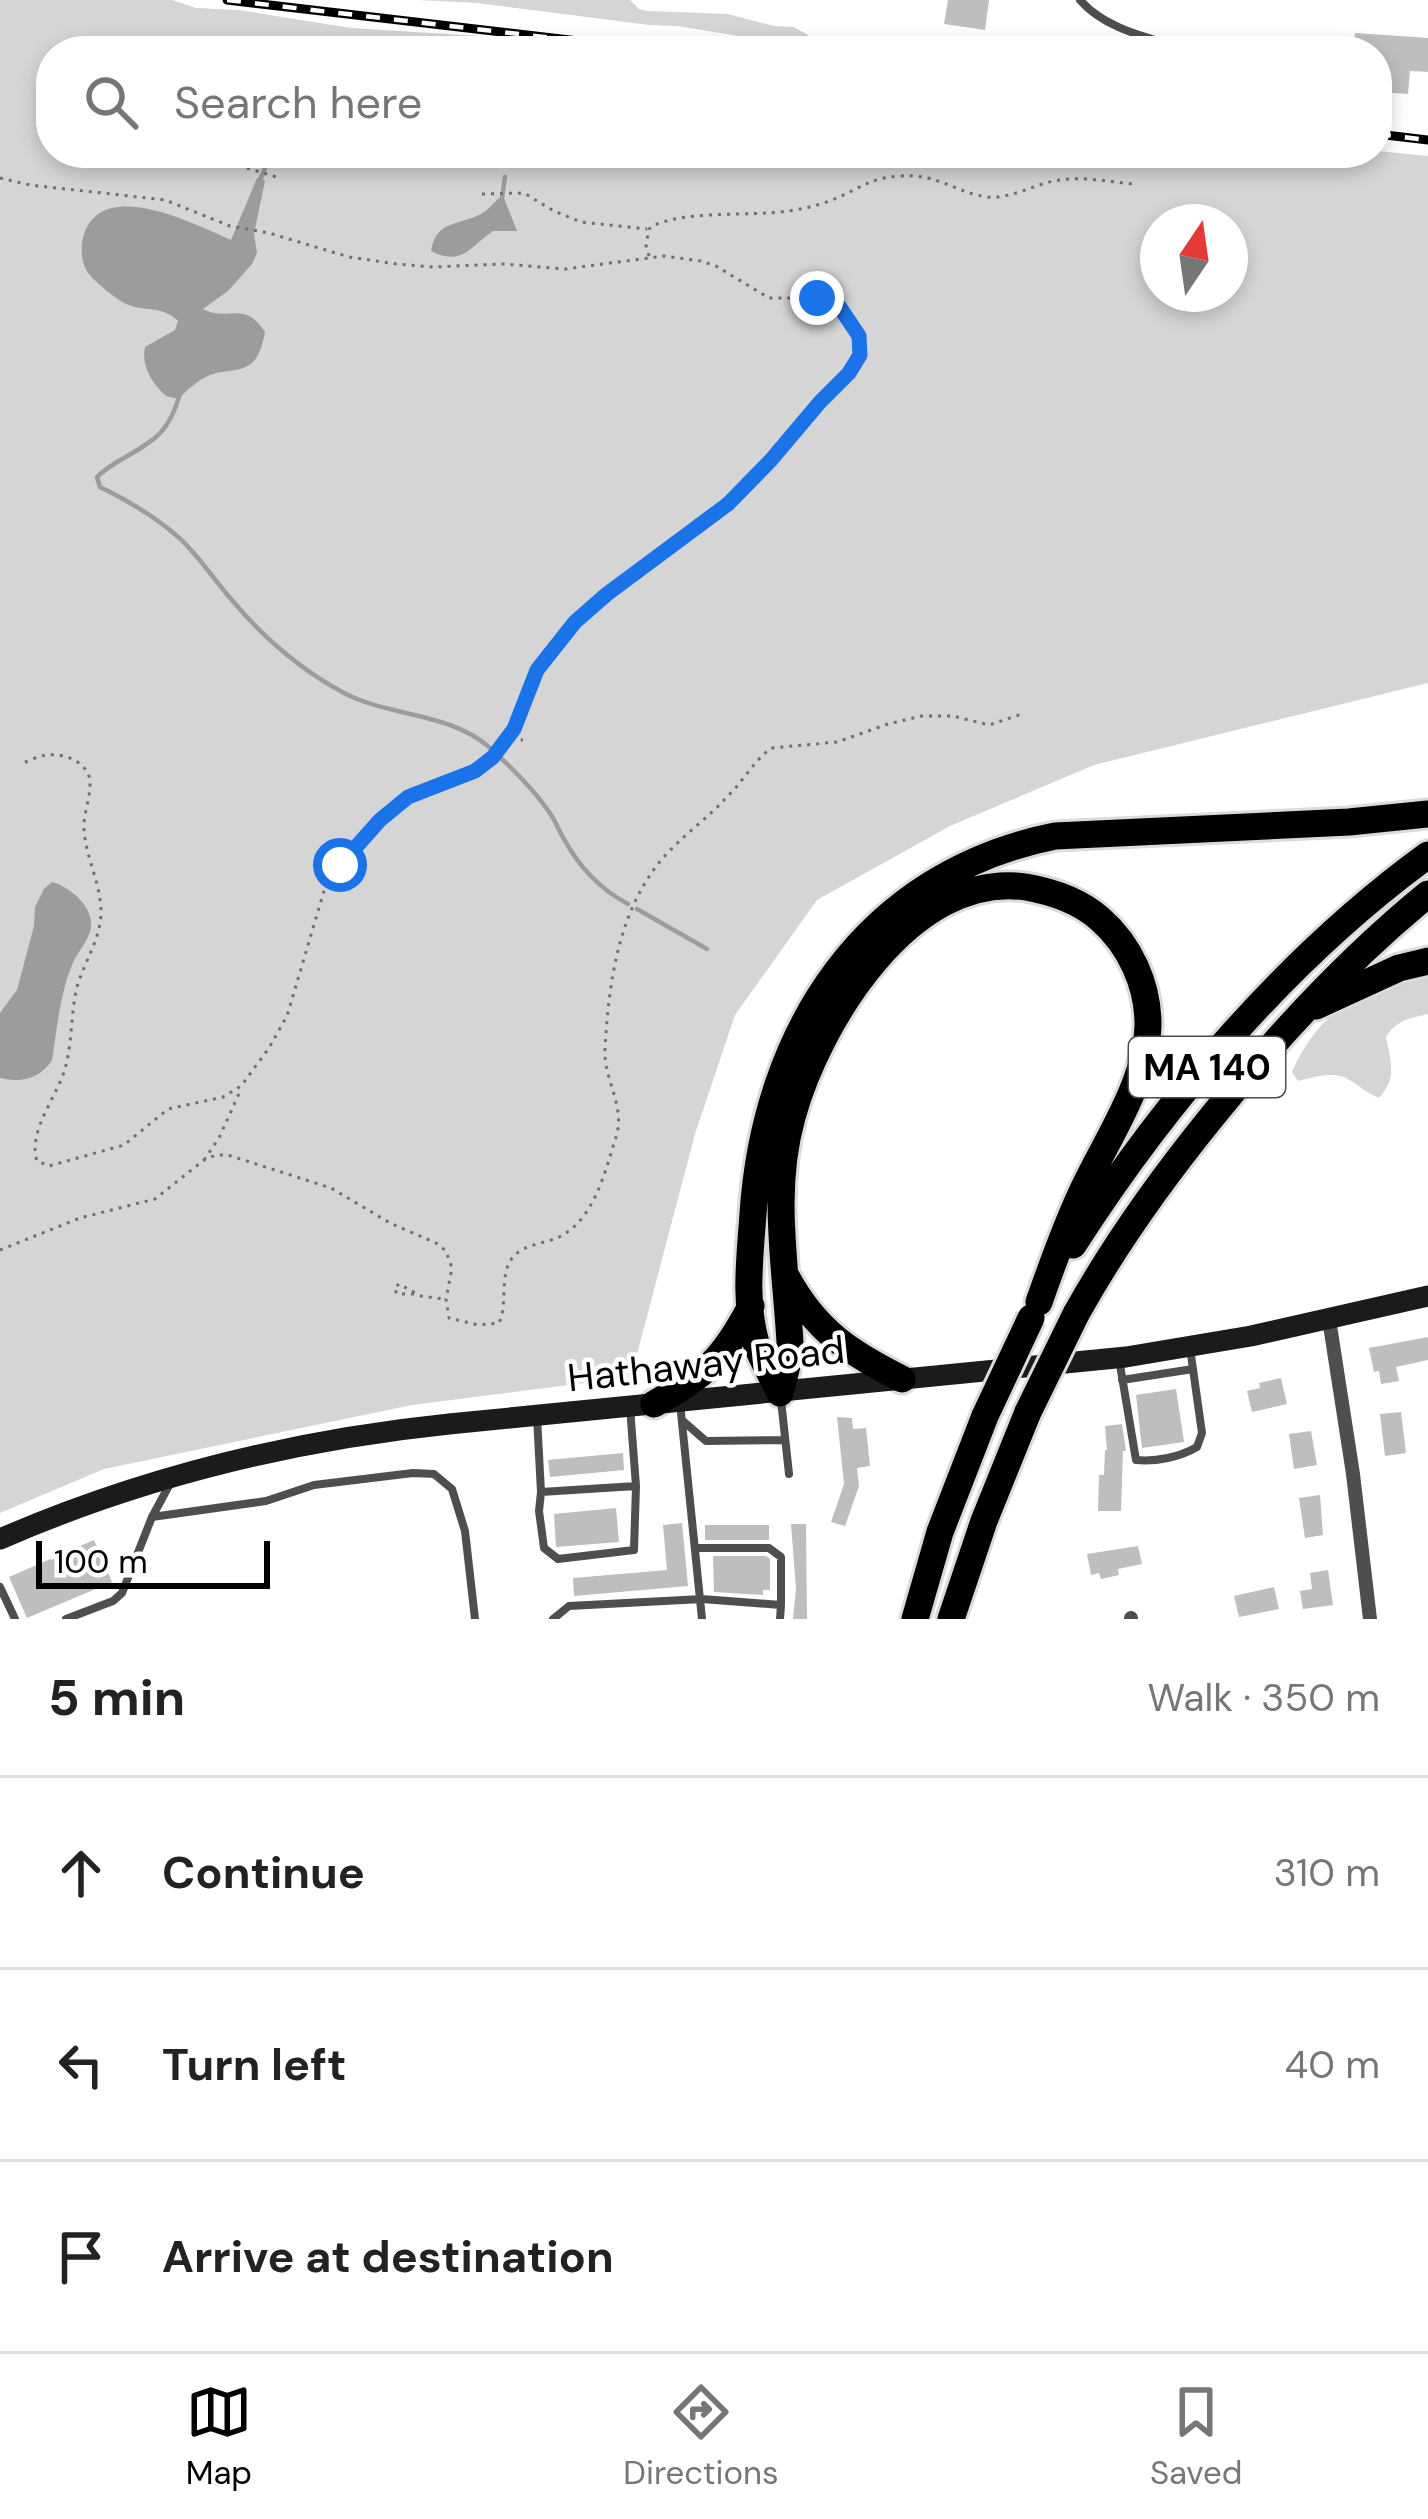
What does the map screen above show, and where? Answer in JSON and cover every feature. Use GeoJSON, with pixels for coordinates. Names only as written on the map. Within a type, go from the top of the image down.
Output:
{"type":"FeatureCollection","features":[{"type":"Feature","properties":{"kind":"highway"},"geometry":{"type":"LineString","coordinates":[[780,1393],[756,1341],[751,1306],[758,1157],[787,1060],[817,998],[879,922],[915,893],[987,854],[1054,836],[1428,814]]}},
{"type":"Feature","properties":{"kind":"highway","name":"MA 140"},"geometry":{"type":"LineString","coordinates":[[912,1619],[985,1416],[1035,1310],[1105,1197],[1216,1056],[1325,941],[1428,855]]}},
{"type":"Feature","properties":{"kind":"highway"},"geometry":{"type":"LineString","coordinates":[[780,1393],[790,1343],[780,1188],[792,1116],[811,1064],[855,985],[903,933],[952,898],[972,890],[1018,886],[1079,904],[1109,927],[1131,957],[1148,1024],[1132,1091],[1069,1222],[1035,1310]]}},
{"type":"Feature","properties":{"kind":"highway","name":"MA 140"},"geometry":{"type":"LineString","coordinates":[[952,1616],[1028,1412],[1111,1253],[1158,1184],[1296,1016],[1428,894]]}},
{"type":"Feature","properties":{"kind":"highway"},"geometry":{"type":"LineString","coordinates":[[1296,1016],[1399,968],[1428,961]]}},
{"type":"Feature","properties":{"kind":"highway"},"geometry":{"type":"LineString","coordinates":[[785,1274],[804,1306],[833,1338],[902,1379]]}},
{"type":"Feature","properties":{"kind":"highway"},"geometry":{"type":"LineString","coordinates":[[662,1408],[723,1355],[751,1306]]}},
{"type":"Feature","properties":{"kind":"main road","name":"Hathaway Road"},"geometry":{"type":"LineString","coordinates":[[0,1539],[70,1510],[173,1477],[249,1456],[373,1433],[662,1408],[902,1379],[1120,1369],[1191,1358],[1428,1296]]}},
{"type":"Feature","properties":{"kind":"street"},"geometry":{"type":"LineString","coordinates":[[1329,1319],[1370,1619]]}},
{"type":"Feature","properties":{"kind":"lane"},"geometry":{"type":"LineString","coordinates":[[1080,0],[1114,26],[1145,36]]}},
{"type":"Feature","properties":{"kind":"lane"},"geometry":{"type":"LineString","coordinates":[[1120,1369],[1136,1460],[1148,1462],[1197,1447],[1202,1433],[1191,1358]]}},
{"type":"Feature","properties":{"kind":"lane"},"geometry":{"type":"LineString","coordinates":[[780,1393],[789,1474]]}},
{"type":"Feature","properties":{"kind":"lane"},"geometry":{"type":"LineString","coordinates":[[662,1408],[706,1441],[785,1440]]}},
{"type":"Feature","properties":{"kind":"lane"},"geometry":{"type":"LineString","coordinates":[[537,1416],[544,1548],[558,1558],[634,1550],[636,1486],[662,1408]]}},
{"type":"Feature","properties":{"kind":"lane"},"geometry":{"type":"LineString","coordinates":[[662,1408],[696,1548],[703,1619]]}},
{"type":"Feature","properties":{"kind":"lane"},"geometry":{"type":"LineString","coordinates":[[152,1517],[266,1501],[314,1485],[434,1474],[452,1490],[465,1531],[475,1619]]}},
{"type":"Feature","properties":{"kind":"lane"},"geometry":{"type":"LineString","coordinates":[[65,1619],[122,1593],[173,1477]]}},
{"type":"Feature","properties":{"kind":"lane"},"geometry":{"type":"LineString","coordinates":[[542,1492],[636,1486]]}},
{"type":"Feature","properties":{"kind":"lane"},"geometry":{"type":"LineString","coordinates":[[696,1548],[770,1548],[782,1557],[780,1619]]}},
{"type":"Feature","properties":{"kind":"lane"},"geometry":{"type":"LineString","coordinates":[[0,1587],[15,1619]]}},
{"type":"Feature","properties":{"kind":"lane"},"geometry":{"type":"LineString","coordinates":[[553,1619],[569,1606],[702,1599],[781,1605]]}},
{"type":"Feature","properties":{"kind":"path"},"geometry":{"type":"LineString","coordinates":[[247,168],[280,178]]}},
{"type":"Feature","properties":{"kind":"path"},"geometry":{"type":"LineString","coordinates":[[482,194],[524,193],[581,222],[649,229],[665,220],[807,208],[882,178],[928,176],[988,197],[1070,178],[1133,184]]}},
{"type":"Feature","properties":{"kind":"path"},"geometry":{"type":"LineString","coordinates":[[0,178],[165,200],[230,226],[349,256],[434,267],[503,264],[565,269],[664,256],[710,263],[769,298],[832,301],[859,336],[860,355],[751,483],[575,622],[537,670],[514,729],[493,757],[475,771],[408,797],[340,865],[324,891],[287,1016],[244,1082],[219,1138],[203,1160],[155,1199],[80,1218],[0,1250]]}},
{"type":"Feature","properties":{"kind":"path"},"geometry":{"type":"LineString","coordinates":[[649,229],[650,258]]}},
{"type":"Feature","properties":{"kind":"path"},"geometry":{"type":"LineString","coordinates":[[203,1160],[228,1155],[321,1184],[436,1243],[446,1251],[452,1268],[447,1315],[453,1322],[500,1323],[512,1258],[568,1233],[585,1215],[598,1186],[619,1124],[605,1048],[622,932],[664,857],[776,746],[837,742],[922,716],[953,716],[989,724],[1025,713]]}},
{"type":"Feature","properties":{"kind":"path"},"geometry":{"type":"LineString","coordinates":[[501,747],[513,739],[523,740]]}},
{"type":"Feature","properties":{"kind":"path"},"geometry":{"type":"LineString","coordinates":[[23,763],[61,755],[77,762],[88,775],[85,838],[101,910],[99,933],[76,992],[67,1064],[35,1142],[38,1161],[49,1166],[124,1145],[168,1109],[223,1097],[244,1082]]}},
{"type":"Feature","properties":{"kind":"path"},"geometry":{"type":"LineString","coordinates":[[415,1294],[446,1299]]}},
{"type":"Feature","properties":{"kind":"shaded area"},"geometry":{"type":"Polygon","coordinates":[[[0,0],[172,0],[196,8],[351,28],[479,36],[36,36],[36,168],[1392,168],[1392,152],[1428,156],[1428,683],[1094,765],[950,826],[817,900],[735,1015],[695,1134],[631,1377],[412,1405],[104,1469],[0,1513],[0,0]]]}},
{"type":"Feature","properties":{"kind":"shaded area"},"geometry":{"type":"Polygon","coordinates":[[[418,0],[630,0],[647,11],[728,14],[793,27],[808,36],[740,36],[418,0]]]}},
{"type":"Feature","properties":{"kind":"shaded area"},"geometry":{"type":"Polygon","coordinates":[[[261,177],[265,181],[254,234],[257,253],[228,291],[203,309],[243,314],[258,322],[265,332],[259,352],[249,365],[208,376],[179,399],[166,396],[149,374],[145,347],[175,330],[178,321],[166,313],[126,304],[101,286],[85,267],[83,238],[93,219],[108,209],[128,207],[173,216],[231,240],[261,177]]]}},
{"type":"Feature","properties":{"kind":"shaded area"},"geometry":{"type":"Polygon","coordinates":[[[504,198],[517,231],[493,231],[458,256],[431,251],[444,228],[484,212],[504,198]]]}},
{"type":"Feature","properties":{"kind":"shaded area"},"geometry":{"type":"Polygon","coordinates":[[[52,882],[82,902],[91,921],[90,933],[68,976],[52,1060],[29,1078],[0,1078],[0,1013],[17,990],[35,907],[52,882]]]}},
{"type":"Feature","properties":{"kind":"shaded area"},"geometry":{"type":"Polygon","coordinates":[[[1428,974],[1428,1014],[1398,1024],[1386,1037],[1390,1077],[1379,1098],[1338,1076],[1298,1081],[1292,1072],[1302,1051],[1329,1017],[1384,984],[1428,974]]]}},
{"type":"Feature","properties":{"kind":"building"},"geometry":{"type":"Polygon","coordinates":[[[948,0],[989,0],[985,30],[944,24],[948,0]]]}},
{"type":"Feature","properties":{"kind":"building"},"geometry":{"type":"Polygon","coordinates":[[[1355,33],[1428,38],[1428,72],[1410,71],[1408,94],[1392,93],[1392,36],[1355,33]]]}},
{"type":"Feature","properties":{"kind":"building"},"geometry":{"type":"Polygon","coordinates":[[[1428,1337],[1428,1360],[1396,1367],[1399,1381],[1381,1384],[1369,1348],[1428,1337]]]}},
{"type":"Feature","properties":{"kind":"building"},"geometry":{"type":"Polygon","coordinates":[[[1281,1378],[1287,1404],[1252,1412],[1247,1391],[1281,1378]]]}},
{"type":"Feature","properties":{"kind":"building"},"geometry":{"type":"Polygon","coordinates":[[[1176,1389],[1184,1442],[1142,1448],[1136,1395],[1176,1389]]]}},
{"type":"Feature","properties":{"kind":"building"},"geometry":{"type":"Polygon","coordinates":[[[1401,1412],[1406,1453],[1385,1456],[1380,1414],[1401,1412]]]}},
{"type":"Feature","properties":{"kind":"building"},"geometry":{"type":"Polygon","coordinates":[[[837,1417],[852,1418],[853,1429],[866,1428],[870,1466],[857,1468],[859,1486],[845,1526],[831,1522],[844,1484],[837,1417]]]}},
{"type":"Feature","properties":{"kind":"building"},"geometry":{"type":"Polygon","coordinates":[[[1122,1424],[1126,1451],[1121,1511],[1098,1511],[1099,1475],[1104,1475],[1107,1450],[1105,1426],[1122,1424]]]}},
{"type":"Feature","properties":{"kind":"building"},"geometry":{"type":"Polygon","coordinates":[[[1311,1431],[1317,1465],[1294,1469],[1289,1434],[1311,1431]]]}},
{"type":"Feature","properties":{"kind":"building"},"geometry":{"type":"Polygon","coordinates":[[[623,1453],[624,1470],[550,1477],[548,1460],[623,1453]]]}},
{"type":"Feature","properties":{"kind":"building"},"geometry":{"type":"Polygon","coordinates":[[[1320,1495],[1323,1535],[1305,1538],[1299,1498],[1320,1495]]]}},
{"type":"Feature","properties":{"kind":"building"},"geometry":{"type":"Polygon","coordinates":[[[616,1508],[619,1542],[556,1547],[554,1514],[616,1508]]]}},
{"type":"Feature","properties":{"kind":"building"},"geometry":{"type":"Polygon","coordinates":[[[682,1523],[688,1586],[574,1596],[573,1578],[667,1570],[663,1525],[682,1523]]]}},
{"type":"Feature","properties":{"kind":"building"},"geometry":{"type":"Polygon","coordinates":[[[791,1524],[806,1524],[807,1619],[793,1619],[796,1589],[791,1524]]]}},
{"type":"Feature","properties":{"kind":"building"},"geometry":{"type":"Polygon","coordinates":[[[705,1525],[769,1525],[769,1540],[705,1540],[705,1525]]]}},
{"type":"Feature","properties":{"kind":"building"},"geometry":{"type":"Polygon","coordinates":[[[94,1540],[112,1582],[27,1618],[9,1577],[94,1540]]]}},
{"type":"Feature","properties":{"kind":"building"},"geometry":{"type":"Polygon","coordinates":[[[1138,1546],[1142,1564],[1101,1579],[1099,1573],[1091,1575],[1087,1554],[1138,1546]]]}},
{"type":"Feature","properties":{"kind":"building"},"geometry":{"type":"Polygon","coordinates":[[[713,1556],[766,1556],[770,1559],[770,1590],[763,1590],[763,1595],[714,1592],[713,1556]]]}},
{"type":"Feature","properties":{"kind":"building"},"geometry":{"type":"Polygon","coordinates":[[[1328,1570],[1333,1605],[1303,1609],[1300,1591],[1312,1589],[1310,1573],[1328,1570]]]}},
{"type":"Feature","properties":{"kind":"building"},"geometry":{"type":"Polygon","coordinates":[[[1274,1587],[1279,1609],[1239,1617],[1234,1596],[1274,1587]]]}},
{"type":"Feature","properties":{"kind":"waterway"},"geometry":{"type":"LineString","coordinates":[[261,178],[265,168]]}},
{"type":"Feature","properties":{"kind":"waterway"},"geometry":{"type":"LineString","coordinates":[[502,198],[505,177]]}},
{"type":"Feature","properties":{"kind":"waterway"},"geometry":{"type":"LineString","coordinates":[[180,393],[160,433],[100,474],[100,487],[177,536],[256,626],[313,674],[362,701],[456,727],[489,747],[538,797],[583,868],[628,904]]}},
{"type":"Feature","properties":{"kind":"waterway"},"geometry":{"type":"LineString","coordinates":[[637,909],[707,949]]}},
{"type":"Feature","properties":{"kind":"railway"},"geometry":{"type":"LineString","coordinates":[[227,0],[535,36]]}},
{"type":"Feature","properties":{"kind":"railway"},"geometry":{"type":"LineString","coordinates":[[1392,136],[1428,140]]}},
{"type":"Feature","properties":{"kind":"route"},"geometry":{"type":"LineString","coordinates":[[340,865],[408,797],[475,771],[493,757],[514,729],[537,670],[582,614],[728,504],[849,373],[860,355],[859,336],[839,306],[817,298]]}}]}
